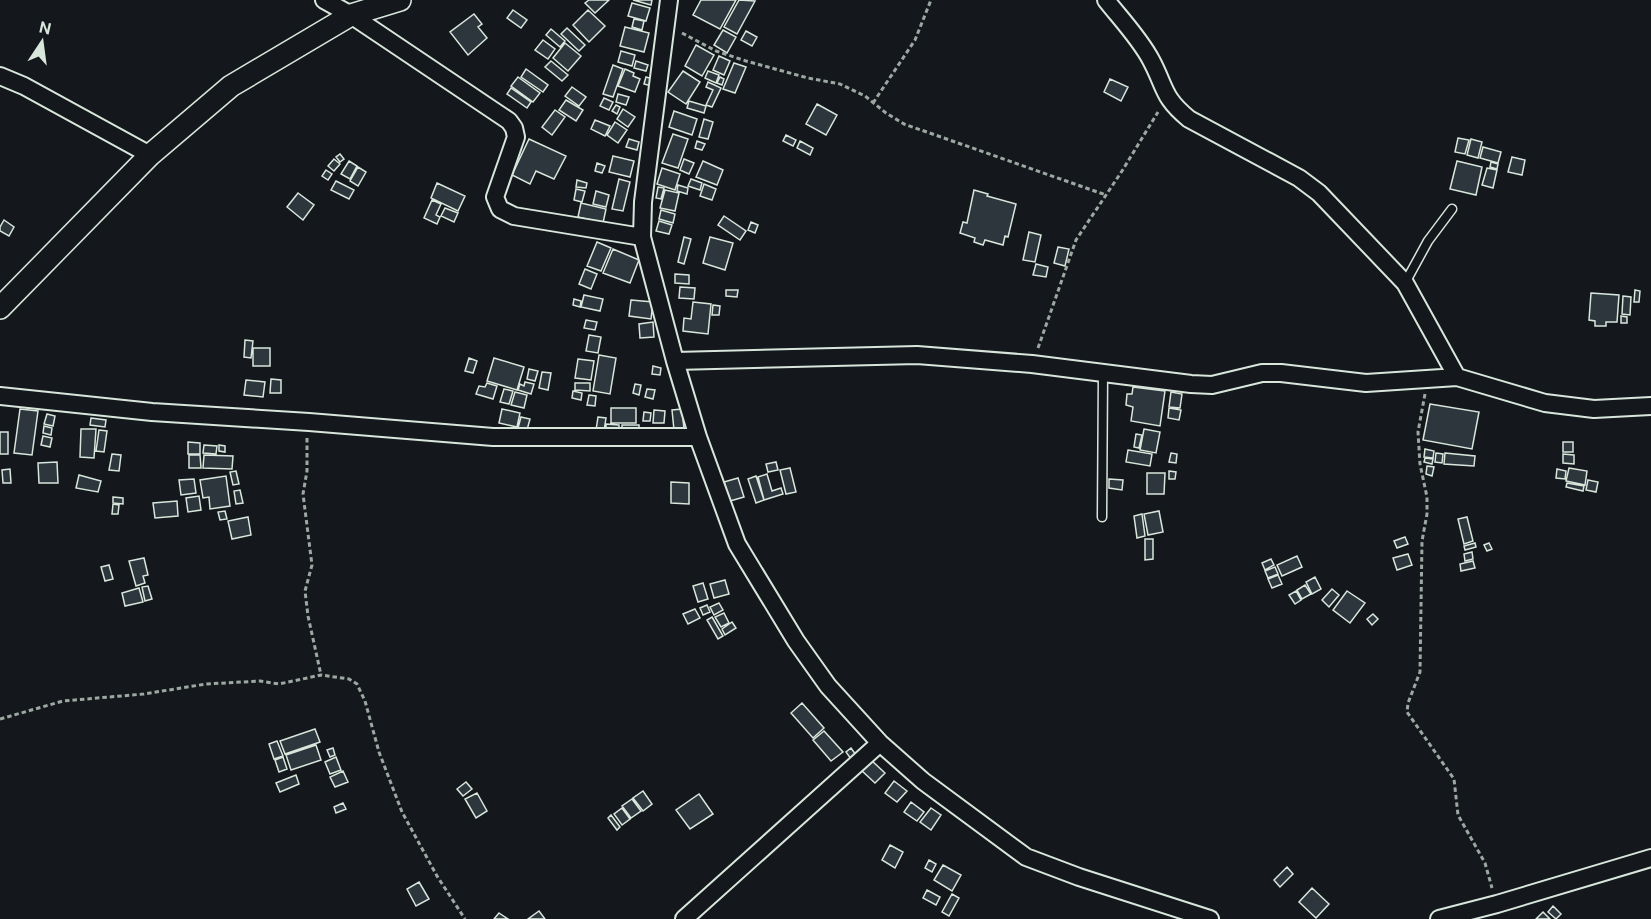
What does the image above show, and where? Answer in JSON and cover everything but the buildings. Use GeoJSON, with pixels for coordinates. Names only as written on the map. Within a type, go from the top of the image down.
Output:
{"type":"FeatureCollection","features":[{"type":"Feature","properties":{"kind":"street"},"geometry":{"type":"LineString","coordinates":[[324,0],[351,15],[509,121],[516,137],[495,196],[500,209],[514,216],[642,237]]}},
{"type":"Feature","properties":{"kind":"street"},"geometry":{"type":"LineString","coordinates":[[0,308],[150,155],[231,86],[351,15],[400,0]]}},
{"type":"Feature","properties":{"kind":"street"},"geometry":{"type":"LineString","coordinates":[[669,0],[643,202],[642,237],[675,361],[698,436],[737,544],[796,641],[828,686],[880,743],[923,781],[1026,857],[1079,878],[1210,919]]}},
{"type":"Feature","properties":{"kind":"street"},"geometry":{"type":"LineString","coordinates":[[1106,0],[1151,59],[1167,98],[1189,118],[1299,178],[1319,194],[1405,283],[1457,377]]}},
{"type":"Feature","properties":{"kind":"street"},"geometry":{"type":"LineString","coordinates":[[0,76],[24,86],[150,155]]}},
{"type":"Feature","properties":{"kind":"street"},"geometry":{"type":"LineString","coordinates":[[675,361],[917,355],[1032,364],[1212,385],[1262,373],[1366,383],[1457,377],[1545,403],[1594,409],[1651,406]]}},
{"type":"Feature","properties":{"kind":"street"},"geometry":{"type":"LineString","coordinates":[[0,396],[152,412],[494,437],[698,436]]}},
{"type":"Feature","properties":{"kind":"street"},"geometry":{"type":"LineString","coordinates":[[684,919],[880,743]]}},
{"type":"Feature","properties":{"kind":"street"},"geometry":{"type":"LineString","coordinates":[[1439,919],[1651,858]]}},
{"type":"Feature","properties":{"kind":"lane"},"geometry":{"type":"LineString","coordinates":[[1405,283],[1428,242],[1452,209]]}},
{"type":"Feature","properties":{"kind":"lane"},"geometry":{"type":"LineString","coordinates":[[1102,517],[1103,374]]}},
{"type":"Feature","properties":{"kind":"path"},"geometry":{"type":"LineString","coordinates":[[873,103],[915,40],[931,0]]}},
{"type":"Feature","properties":{"kind":"path"},"geometry":{"type":"LineString","coordinates":[[666,28],[684,34],[716,51],[746,61],[840,84],[865,96],[904,124],[1106,195]]}},
{"type":"Feature","properties":{"kind":"path"},"geometry":{"type":"LineString","coordinates":[[1032,364],[1076,240],[1167,98]]}},
{"type":"Feature","properties":{"kind":"path"},"geometry":{"type":"LineString","coordinates":[[1427,378],[1418,432],[1420,464],[1427,497],[1427,514],[1422,541],[1420,672],[1407,703],[1407,712],[1454,779],[1458,816],[1485,863],[1497,904]]}},
{"type":"Feature","properties":{"kind":"path"},"geometry":{"type":"LineString","coordinates":[[309,422],[306,440],[307,471],[303,495],[312,565],[305,591],[321,675]]}},
{"type":"Feature","properties":{"kind":"path"},"geometry":{"type":"LineString","coordinates":[[0,719],[63,701],[144,694],[206,684],[260,681],[279,684],[321,675],[349,679],[357,684],[402,812],[437,876],[465,919]]}}]}
